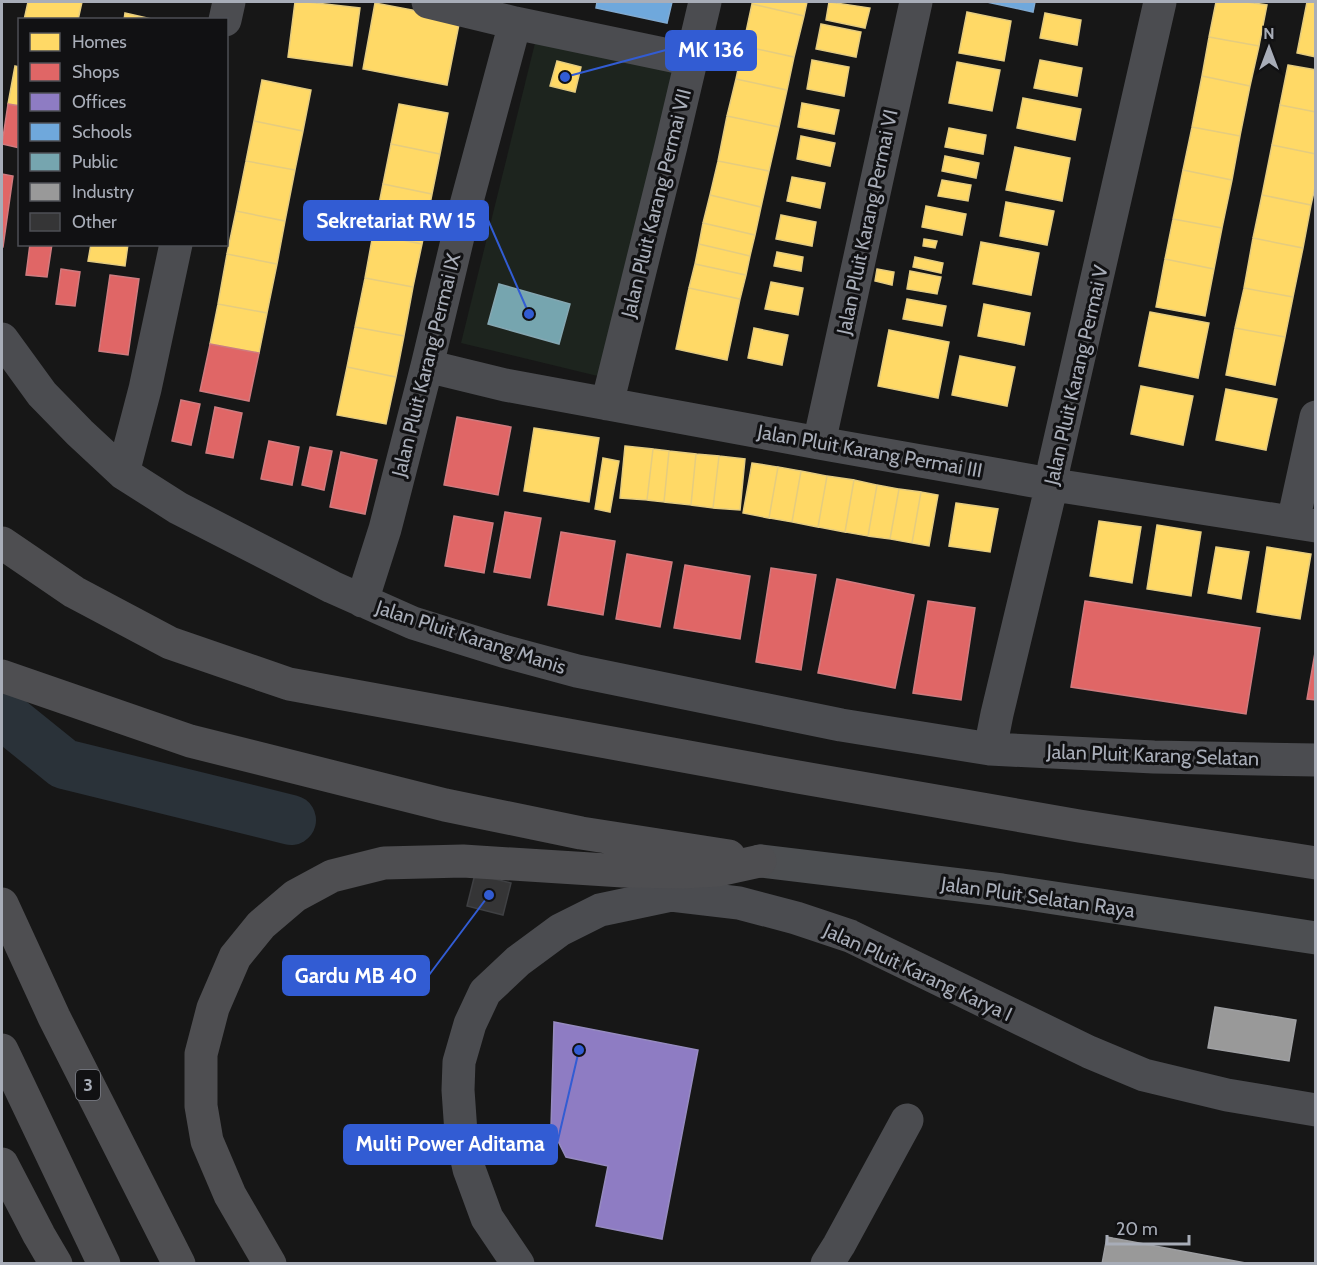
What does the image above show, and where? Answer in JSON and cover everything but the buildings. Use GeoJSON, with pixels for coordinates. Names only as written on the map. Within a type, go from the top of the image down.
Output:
{"type":"FeatureCollection","features":[{"type":"Feature","properties":{"kind":"highway"},"geometry":{"type":"LineString","coordinates":[[2,543],[74,592],[170,643],[289,684],[1079,826],[1316,863]]}},
{"type":"Feature","properties":{"kind":"highway"},"geometry":{"type":"LineString","coordinates":[[2,676],[190,741],[445,805],[581,832],[760,861]]}},
{"type":"Feature","properties":{"kind":"highway"},"geometry":{"type":"LineString","coordinates":[[270,1263],[230,1195],[207,1141],[201,1106],[201,1054],[213,1008],[235,957],[261,925],[295,896],[332,876],[384,863],[463,861],[623,871],[683,872],[719,870],[760,861]]}},
{"type":"Feature","properties":{"kind":"highway","name":"3"},"geometry":{"type":"LineString","coordinates":[[2,904],[54,1017],[179,1263]]}},
{"type":"Feature","properties":{"kind":"highway"},"geometry":{"type":"LineString","coordinates":[[2,1050],[105,1263]]}},
{"type":"Feature","properties":{"kind":"highway"},"geometry":{"type":"LineString","coordinates":[[2,1164],[56,1263]]}},
{"type":"Feature","properties":{"kind":"main road","name":"Jalan Pluit Selatan Raya"},"geometry":{"type":"LineString","coordinates":[[760,861],[1002,890],[1316,938]]}},
{"type":"Feature","properties":{"kind":"street"},"geometry":{"type":"LineString","coordinates":[[225,18],[229,2]]}},
{"type":"Feature","properties":{"kind":"street"},"geometry":{"type":"LineString","coordinates":[[428,2],[515,23],[692,60]]}},
{"type":"Feature","properties":{"kind":"street","name":"Jalan Pluit Karang Permai VII"},"geometry":{"type":"LineString","coordinates":[[607,404],[705,2]]}},
{"type":"Feature","properties":{"kind":"street","name":"Jalan Pluit Karang Permai VI"},"geometry":{"type":"LineString","coordinates":[[819,443],[916,2]]}},
{"type":"Feature","properties":{"kind":"street","name":"Jalan Pluit Karang Permai V"},"geometry":{"type":"LineString","coordinates":[[990,749],[1160,2]]}},
{"type":"Feature","properties":{"kind":"street","name":"Jalan Pluit Karang Permai IX"},"geometry":{"type":"LineString","coordinates":[[362,601],[385,529],[428,366],[463,216],[515,23]]}},
{"type":"Feature","properties":{"kind":"street"},"geometry":{"type":"LineString","coordinates":[[123,473],[145,389],[176,246]]}},
{"type":"Feature","properties":{"kind":"street","name":"Jalan Pluit Karang Manis"},"geometry":{"type":"LineString","coordinates":[[2,339],[42,394],[123,473],[178,508],[332,587],[412,622],[503,651],[577,670],[842,725],[990,749]]}},
{"type":"Feature","properties":{"kind":"street","name":"Jalan Pluit Karang Permai III"},"geometry":{"type":"LineString","coordinates":[[428,366],[505,386],[819,443],[1052,484],[1304,524]]}},
{"type":"Feature","properties":{"kind":"street"},"geometry":{"type":"LineString","coordinates":[[1304,524],[1316,417]]}},
{"type":"Feature","properties":{"kind":"street","name":"Jalan Pluit Karang Selatan"},"geometry":{"type":"LineString","coordinates":[[990,749],[1154,757],[1316,760]]}},
{"type":"Feature","properties":{"kind":"street","name":"Jalan Pluit Karang Karya I"},"geometry":{"type":"LineString","coordinates":[[518,1263],[487,1218],[469,1169],[460,1133],[459,1062],[470,1024],[485,992],[518,961],[560,930],[600,910],[671,895],[739,903],[796,918],[850,936],[1089,1052],[1144,1075],[1227,1095],[1316,1110]]}},
{"type":"Feature","properties":{"kind":"street"},"geometry":{"type":"LineString","coordinates":[[827,1263],[907,1120]]}},
{"type":"Feature","properties":{"kind":"shaded area"},"geometry":{"type":"Polygon","coordinates":[[[537,35],[684,71],[610,379],[461,343],[537,35]]]}},
{"type":"Feature","properties":{"kind":"waterway"},"geometry":{"type":"LineString","coordinates":[[2,714],[64,764],[291,820]]}},
{"type":"Feature","properties":{"kind":"place","name":"MK 136"},"geometry":{"type":"Point","coordinates":[565,77]}},
{"type":"Feature","properties":{"kind":"place","name":"Sekretariat RW 15"},"geometry":{"type":"Point","coordinates":[529,314]}},
{"type":"Feature","properties":{"kind":"place","name":"Gardu MB 40"},"geometry":{"type":"Point","coordinates":[489,895]}},
{"type":"Feature","properties":{"kind":"place","name":"Multi Power Aditama"},"geometry":{"type":"Point","coordinates":[579,1050]}}]}
